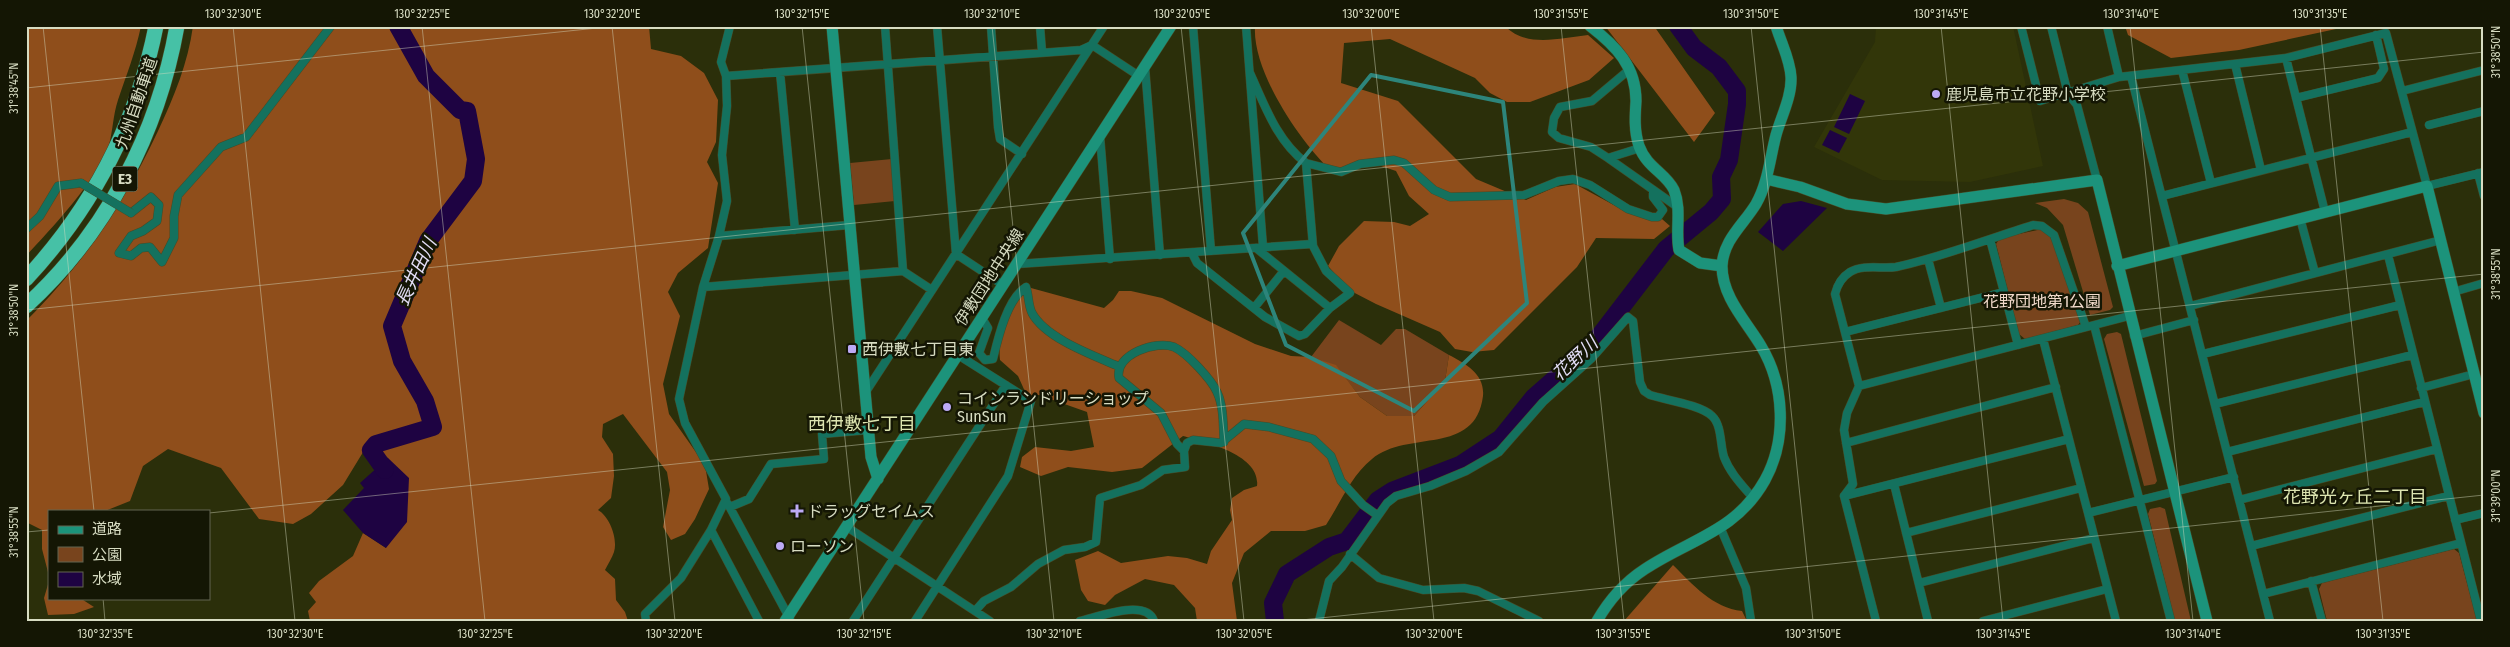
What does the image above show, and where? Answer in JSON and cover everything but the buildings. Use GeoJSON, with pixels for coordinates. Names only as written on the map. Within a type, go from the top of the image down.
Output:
{"type":"FeatureCollection","features":[{"type":"Feature","properties":{"kind":"highway","name":"九州自動車道"},"geometry":{"type":"LineString","coordinates":[[26,279],[64,236],[100,179],[136,101],[156,26]]}},
{"type":"Feature","properties":{"kind":"highway","name":"九州自動車道"},"geometry":{"type":"LineString","coordinates":[[26,306],[58,273],[100,220],[134,163],[163,90],[177,26]]}},
{"type":"Feature","properties":{"kind":"street"},"geometry":{"type":"LineString","coordinates":[[26,229],[40,216],[58,186],[81,183],[131,213],[150,197],[159,204],[157,221],[143,231],[131,236],[119,253],[130,256],[141,248],[150,247],[162,262],[174,238],[174,216],[178,195],[221,147],[246,137],[331,26]]}},
{"type":"Feature","properties":{"kind":"street"},"geometry":{"type":"LineString","coordinates":[[730,26],[721,62],[726,76],[727,106],[722,155],[727,201],[719,236],[703,287],[679,399],[685,423],[788,619]]}},
{"type":"Feature","properties":{"kind":"street"},"geometry":{"type":"LineString","coordinates":[[832,26],[868,430],[871,457],[878,478]]}},
{"type":"Feature","properties":{"kind":"street"},"geometry":{"type":"LineString","coordinates":[[885,26],[903,271]]}},
{"type":"Feature","properties":{"kind":"street"},"geometry":{"type":"LineString","coordinates":[[937,26],[956,254]]}},
{"type":"Feature","properties":{"kind":"street"},"geometry":{"type":"LineString","coordinates":[[991,26],[1000,139],[1022,154]]}},
{"type":"Feature","properties":{"kind":"street"},"geometry":{"type":"LineString","coordinates":[[1040,26],[1042,52]]}},
{"type":"Feature","properties":{"kind":"street"},"geometry":{"type":"LineString","coordinates":[[865,393],[1104,26]]}},
{"type":"Feature","properties":{"kind":"street","name":"伊敷団地中央線"},"geometry":{"type":"LineString","coordinates":[[788,619],[1171,26]]}},
{"type":"Feature","properties":{"kind":"street"},"geometry":{"type":"LineString","coordinates":[[1194,26],[1211,251]]}},
{"type":"Feature","properties":{"kind":"street"},"geometry":{"type":"LineString","coordinates":[[1246,26],[1260,247],[1283,272],[1330,308]]}},
{"type":"Feature","properties":{"kind":"street"},"geometry":{"type":"LineString","coordinates":[[1590,26],[1621,53],[1630,69],[1634,80],[1635,128],[1640,148],[1649,164],[1668,181],[1673,189],[1679,208],[1676,235],[1679,250],[1700,263],[1722,266]]}},
{"type":"Feature","properties":{"kind":"street"},"geometry":{"type":"LineString","coordinates":[[1597,621],[1615,595],[1645,568],[1721,528],[1741,512],[1765,480],[1776,452],[1780,412],[1775,378],[1762,348],[1729,295],[1722,266],[1723,255],[1729,242],[1756,205],[1766,179],[1792,80],[1791,67],[1776,26]]}},
{"type":"Feature","properties":{"kind":"street"},"geometry":{"type":"LineString","coordinates":[[2021,26],[2040,101],[2119,77],[2286,58],[2386,33],[2441,240],[2484,413]]}},
{"type":"Feature","properties":{"kind":"street"},"geometry":{"type":"LineString","coordinates":[[2051,26],[2068,94],[2077,105],[2097,180],[2129,316],[2207,621]]}},
{"type":"Feature","properties":{"kind":"street"},"geometry":{"type":"LineString","coordinates":[[2107,26],[2119,77]]}},
{"type":"Feature","properties":{"kind":"street"},"geometry":{"type":"LineString","coordinates":[[2296,98],[2378,78],[2384,69],[2376,35]]}},
{"type":"Feature","properties":{"kind":"street"},"geometry":{"type":"LineString","coordinates":[[726,76],[1081,50],[1092,45]]}},
{"type":"Feature","properties":{"kind":"street"},"geometry":{"type":"LineString","coordinates":[[1092,45],[1142,71],[1160,255]]}},
{"type":"Feature","properties":{"kind":"street"},"geometry":{"type":"LineString","coordinates":[[2286,58],[2325,212]]}},
{"type":"Feature","properties":{"kind":"street"},"geometry":{"type":"LineString","coordinates":[[2235,64],[2261,170]]}},
{"type":"Feature","properties":{"kind":"street"},"geometry":{"type":"LineString","coordinates":[[1630,69],[1592,101],[1560,107],[1554,118],[1552,132],[1559,138],[1591,147],[1679,208]]}},
{"type":"Feature","properties":{"kind":"street"},"geometry":{"type":"LineString","coordinates":[[2182,70],[2211,183]]}},
{"type":"Feature","properties":{"kind":"street"},"geometry":{"type":"LineString","coordinates":[[2402,91],[2484,70]]}},
{"type":"Feature","properties":{"kind":"street"},"geometry":{"type":"LineString","coordinates":[[780,72],[795,230]]}},
{"type":"Feature","properties":{"kind":"street"},"geometry":{"type":"LineString","coordinates":[[1250,73],[1281,137],[1294,154],[1306,163],[1341,172],[1360,164],[1394,160],[1404,163],[1434,190],[1450,197],[1524,195],[1573,179],[1590,185],[1628,209],[1652,218],[1658,217],[1663,210],[1653,197],[1653,190]]}},
{"type":"Feature","properties":{"kind":"street"},"geometry":{"type":"LineString","coordinates":[[2132,76],[2270,621]]}},
{"type":"Feature","properties":{"kind":"street"},"geometry":{"type":"LineString","coordinates":[[2429,125],[2484,111]]}},
{"type":"Feature","properties":{"kind":"street"},"geometry":{"type":"LineString","coordinates":[[2162,196],[2412,132]]}},
{"type":"Feature","properties":{"kind":"street"},"geometry":{"type":"LineString","coordinates":[[1100,136],[1110,258]]}},
{"type":"Feature","properties":{"kind":"street"},"geometry":{"type":"LineString","coordinates":[[1608,158],[1640,148]]}},
{"type":"Feature","properties":{"kind":"street"},"geometry":{"type":"LineString","coordinates":[[1192,252],[1197,262],[1265,317],[1299,336],[1305,334],[1330,308],[1350,293],[1326,271],[1312,244],[1306,163]]}},
{"type":"Feature","properties":{"kind":"street"},"geometry":{"type":"LineString","coordinates":[[2117,266],[2481,172],[2484,196]]}},
{"type":"Feature","properties":{"kind":"street"},"geometry":{"type":"LineString","coordinates":[[1766,179],[1800,187],[1847,204],[1886,209],[2097,180]]}},
{"type":"Feature","properties":{"kind":"street"},"geometry":{"type":"LineString","coordinates":[[2300,218],[2315,273]]}},
{"type":"Feature","properties":{"kind":"street"},"geometry":{"type":"LineString","coordinates":[[719,236],[849,225]]}},
{"type":"Feature","properties":{"kind":"street"},"geometry":{"type":"LineString","coordinates":[[1844,496],[1853,484],[1844,430],[1847,413],[1859,386],[1835,294],[1837,285],[1850,272],[1862,268],[1894,267],[1928,259],[2033,226],[2042,226],[2054,235],[2090,326],[2171,621]]}},
{"type":"Feature","properties":{"kind":"street"},"geometry":{"type":"LineString","coordinates":[[1990,239],[2018,345]]}},
{"type":"Feature","properties":{"kind":"street"},"geometry":{"type":"LineString","coordinates":[[2190,306],[2441,240]]}},
{"type":"Feature","properties":{"kind":"street"},"geometry":{"type":"LineString","coordinates":[[1017,264],[1312,244]]}},
{"type":"Feature","properties":{"kind":"street"},"geometry":{"type":"LineString","coordinates":[[956,254],[1003,286]]}},
{"type":"Feature","properties":{"kind":"street"},"geometry":{"type":"LineString","coordinates":[[2388,255],[2480,621]]}},
{"type":"Feature","properties":{"kind":"street"},"geometry":{"type":"LineString","coordinates":[[1928,259],[1941,308]]}},
{"type":"Feature","properties":{"kind":"street"},"geometry":{"type":"LineString","coordinates":[[703,287],[903,271],[932,290]]}},
{"type":"Feature","properties":{"kind":"street"},"geometry":{"type":"LineString","coordinates":[[1254,308],[1283,272]]}},
{"type":"Feature","properties":{"kind":"street"},"geometry":{"type":"LineString","coordinates":[[2453,292],[2484,283]]}},
{"type":"Feature","properties":{"kind":"street"},"geometry":{"type":"LineString","coordinates":[[982,318],[988,328],[979,353],[985,360],[990,360],[993,359],[1001,328],[1008,311],[1026,287],[1030,308],[1037,320],[1066,342],[1120,367]]}},
{"type":"Feature","properties":{"kind":"street"},"geometry":{"type":"LineString","coordinates":[[1845,332],[2004,292]]}},
{"type":"Feature","properties":{"kind":"street"},"geometry":{"type":"LineString","coordinates":[[2203,354],[2400,305]]}},
{"type":"Feature","properties":{"kind":"street"},"geometry":{"type":"LineString","coordinates":[[1859,386],[2129,316]]}},
{"type":"Feature","properties":{"kind":"street"},"geometry":{"type":"LineString","coordinates":[[1319,621],[1326,588],[1377,515],[1396,496],[1430,486],[1466,471],[1500,452],[1544,402],[1591,359],[1629,317],[1633,321],[1640,382],[1644,391],[1650,395],[1702,410],[1714,418],[1724,456],[1734,475],[1753,498]]}},
{"type":"Feature","properties":{"kind":"street"},"geometry":{"type":"LineString","coordinates":[[2134,336],[2194,320]]}},
{"type":"Feature","properties":{"kind":"street"},"geometry":{"type":"LineString","coordinates":[[2043,339],[2116,621]]}},
{"type":"Feature","properties":{"kind":"street"},"geometry":{"type":"LineString","coordinates":[[1184,451],[1177,444],[1161,413],[1119,378],[1120,367],[1131,354],[1166,345],[1178,349],[1211,381],[1216,390],[1221,409],[1224,442]]}},
{"type":"Feature","properties":{"kind":"street"},"geometry":{"type":"LineString","coordinates":[[914,621],[1008,476],[1031,401],[958,355]]}},
{"type":"Feature","properties":{"kind":"street"},"geometry":{"type":"LineString","coordinates":[[2216,404],[2412,355]]}},
{"type":"Feature","properties":{"kind":"street"},"geometry":{"type":"LineString","coordinates":[[2421,388],[2474,374]]}},
{"type":"Feature","properties":{"kind":"street"},"geometry":{"type":"LineString","coordinates":[[853,621],[1006,385]]}},
{"type":"Feature","properties":{"kind":"street"},"geometry":{"type":"LineString","coordinates":[[1846,443],[2056,387]]}},
{"type":"Feature","properties":{"kind":"street"},"geometry":{"type":"LineString","coordinates":[[2228,452],[2424,402]]}},
{"type":"Feature","properties":{"kind":"street"},"geometry":{"type":"LineString","coordinates":[[975,611],[984,601],[1011,587],[1026,572],[1046,559],[1072,547],[1093,545],[1096,542],[1100,498],[1142,485],[1163,470],[1185,467],[1184,451],[1187,443],[1193,440],[1211,443],[1224,442],[1240,427],[1249,424],[1269,427],[1290,434],[1308,436],[1331,456],[1341,481],[1366,507],[1377,515]]}},
{"type":"Feature","properties":{"kind":"street"},"geometry":{"type":"LineString","coordinates":[[730,507],[749,499],[771,464],[824,459],[822,434],[868,430]]}},
{"type":"Feature","properties":{"kind":"street"},"geometry":{"type":"LineString","coordinates":[[1844,496],[2069,439]]}},
{"type":"Feature","properties":{"kind":"street"},"geometry":{"type":"LineString","coordinates":[[2240,500],[2437,450]]}},
{"type":"Feature","properties":{"kind":"street"},"geometry":{"type":"LineString","coordinates":[[2088,513],[2234,477]]}},
{"type":"Feature","properties":{"kind":"street"},"geometry":{"type":"LineString","coordinates":[[1894,484],[1928,621]]}},
{"type":"Feature","properties":{"kind":"street"},"geometry":{"type":"LineString","coordinates":[[1906,534],[2081,488]]}},
{"type":"Feature","properties":{"kind":"street"},"geometry":{"type":"LineString","coordinates":[[1844,496],[1876,621]]}},
{"type":"Feature","properties":{"kind":"street"},"geometry":{"type":"LineString","coordinates":[[2251,546],[2448,496]]}},
{"type":"Feature","properties":{"kind":"street"},"geometry":{"type":"LineString","coordinates":[[646,621],[645,614],[681,578],[712,530],[726,499]]}},
{"type":"Feature","properties":{"kind":"street"},"geometry":{"type":"LineString","coordinates":[[2455,520],[2484,513]]}},
{"type":"Feature","properties":{"kind":"street"},"geometry":{"type":"LineString","coordinates":[[847,527],[990,621]]}},
{"type":"Feature","properties":{"kind":"street"},"geometry":{"type":"LineString","coordinates":[[1721,528],[1746,588],[1751,621]]}},
{"type":"Feature","properties":{"kind":"street"},"geometry":{"type":"LineString","coordinates":[[712,530],[759,621]]}},
{"type":"Feature","properties":{"kind":"street"},"geometry":{"type":"LineString","coordinates":[[1919,583],[2094,538]]}},
{"type":"Feature","properties":{"kind":"street"},"geometry":{"type":"LineString","coordinates":[[2263,594],[2460,543]]}},
{"type":"Feature","properties":{"kind":"street"},"geometry":{"type":"LineString","coordinates":[[1350,554],[1379,578],[1423,590],[1464,588],[1478,591],[1539,621]]}},
{"type":"Feature","properties":{"kind":"street"},"geometry":{"type":"LineString","coordinates":[[2311,581],[2322,621]]}},
{"type":"Feature","properties":{"kind":"street"},"geometry":{"type":"LineString","coordinates":[[1983,621],[2107,589]]}},
{"type":"Feature","properties":{"kind":"street"},"geometry":{"type":"LineString","coordinates":[[1080,621],[1140,608],[1150,614],[1154,621]]}},
{"type":"Feature","properties":{"kind":"highlighted area"},"geometry":{"type":"Polygon","coordinates":[[[1371,75],[1503,102],[1527,303],[1414,411],[1286,345],[1243,233],[1371,75]]]}},
{"type":"Feature","properties":{"kind":"shaded area"},"geometry":{"type":"Polygon","coordinates":[[[26,26],[141,26],[134,54],[116,106],[109,145],[104,158],[85,188],[26,256],[26,26]]]}},
{"type":"Feature","properties":{"kind":"shaded area"},"geometry":{"type":"Polygon","coordinates":[[[193,26],[649,26],[651,49],[681,56],[704,73],[718,100],[716,142],[707,162],[718,183],[708,248],[678,273],[668,292],[680,316],[663,384],[669,414],[705,465],[709,489],[695,519],[685,534],[671,540],[663,527],[670,490],[667,472],[623,414],[603,424],[602,437],[613,454],[614,476],[611,498],[598,510],[609,523],[615,541],[614,552],[605,570],[615,579],[616,600],[625,612],[628,621],[310,621],[308,611],[316,602],[309,593],[319,581],[353,556],[363,533],[386,548],[388,458],[368,444],[343,485],[311,514],[293,524],[259,519],[221,468],[168,449],[143,466],[130,501],[108,510],[48,510],[48,572],[42,549],[42,530],[26,522],[26,321],[84,255],[131,184],[175,93],[191,40],[193,26]]]}},
{"type":"Feature","properties":{"kind":"shaded area"},"geometry":{"type":"Polygon","coordinates":[[[1255,26],[1505,26],[1513,33],[1533,39],[1544,40],[1588,35],[1614,58],[1589,80],[1530,102],[1507,102],[1490,93],[1475,78],[1390,39],[1344,43],[1341,83],[1398,101],[1476,179],[1526,200],[1555,187],[1575,184],[1623,210],[1652,220],[1662,219],[1670,226],[1654,239],[1596,238],[1577,267],[1494,350],[1472,352],[1455,349],[1440,332],[1349,290],[1328,266],[1339,246],[1364,221],[1394,222],[1410,226],[1429,214],[1409,196],[1396,171],[1372,163],[1330,170],[1292,123],[1269,83],[1256,44],[1255,26]]]}},
{"type":"Feature","properties":{"kind":"shaded area"},"geometry":{"type":"Polygon","coordinates":[[[1605,26],[1654,26],[1715,113],[1694,142],[1605,26]]]}},
{"type":"Feature","properties":{"kind":"shaded area","name":"鹿児島市立花野小学校"},"geometry":{"type":"Polygon","coordinates":[[[1876,26],[2013,26],[2043,166],[1970,182],[1882,180],[1814,147],[1875,42],[1876,26]]]}},
{"type":"Feature","properties":{"kind":"shaded area"},"geometry":{"type":"Polygon","coordinates":[[[2125,26],[2350,26],[2239,50],[2171,58],[2128,35],[2125,26]]]}},
{"type":"Feature","properties":{"kind":"shaded area"},"geometry":{"type":"Polygon","coordinates":[[[1031,288],[1104,308],[1119,291],[1131,291],[1162,298],[1255,344],[1291,356],[1311,357],[1336,365],[1360,397],[1387,416],[1414,416],[1445,381],[1449,355],[1468,366],[1478,376],[1483,388],[1483,396],[1477,415],[1467,427],[1454,435],[1403,445],[1387,450],[1372,459],[1352,481],[1326,525],[1305,531],[1271,531],[1244,553],[1232,583],[1237,621],[1197,621],[1195,608],[1174,585],[1145,579],[1115,595],[1105,605],[1088,601],[1081,590],[1075,560],[1098,551],[1121,563],[1168,556],[1187,558],[1207,564],[1211,551],[1232,520],[1230,510],[1232,498],[1244,490],[1257,486],[1256,475],[1241,458],[1230,452],[1218,446],[1183,436],[1142,468],[1112,472],[1068,467],[1041,476],[1020,467],[1022,457],[1035,447],[1071,451],[1094,447],[1087,412],[1039,395],[1027,396],[1018,376],[1000,360],[1001,341],[1006,320],[1017,302],[1031,288]]]}},
{"type":"Feature","properties":{"kind":"shaded area"},"geometry":{"type":"Polygon","coordinates":[[[1673,565],[1712,600],[1731,609],[1742,611],[1747,621],[1624,621],[1673,565]]]}},
{"type":"Feature","properties":{"kind":"shaded area"},"geometry":{"type":"Polygon","coordinates":[[[48,584],[48,600],[83,600],[94,607],[74,614],[48,615],[44,598],[48,584]]]}},
{"type":"Feature","properties":{"kind":"green space"},"geometry":{"type":"Polygon","coordinates":[[[892,159],[895,201],[854,205],[850,163],[892,159]]]}},
{"type":"Feature","properties":{"kind":"green space"},"geometry":{"type":"Polygon","coordinates":[[[2064,199],[2078,203],[2088,212],[2113,307],[2110,310],[2090,315],[2063,225],[2047,208],[2035,203],[2064,199]]]}},
{"type":"Feature","properties":{"kind":"green space","name":"花野団地第1公園"},"geometry":{"type":"Polygon","coordinates":[[[2042,229],[2051,236],[2081,321],[2078,325],[2025,339],[2019,334],[1996,244],[2000,238],[2042,229]]]}},
{"type":"Feature","properties":{"kind":"green space"},"geometry":{"type":"Polygon","coordinates":[[[1339,320],[1381,345],[1396,329],[1405,329],[1449,355],[1445,381],[1414,416],[1387,416],[1360,397],[1336,366],[1311,357],[1339,320]]]}},
{"type":"Feature","properties":{"kind":"green space"},"geometry":{"type":"Polygon","coordinates":[[[2117,332],[2121,334],[2157,481],[2155,484],[2144,486],[2104,339],[2107,334],[2117,332]]]}},
{"type":"Feature","properties":{"kind":"green space"},"geometry":{"type":"Polygon","coordinates":[[[2160,507],[2165,509],[2191,621],[2175,621],[2148,514],[2150,509],[2160,507]]]}},
{"type":"Feature","properties":{"kind":"green space"},"geometry":{"type":"Polygon","coordinates":[[[2454,549],[2459,553],[2477,621],[2327,621],[2319,589],[2322,583],[2454,549]]]}},
{"type":"Feature","properties":{"kind":"water"},"geometry":{"type":"Polygon","coordinates":[[[1850,94],[1865,101],[1849,134],[1834,127],[1850,94]]]}},
{"type":"Feature","properties":{"kind":"water"},"geometry":{"type":"Polygon","coordinates":[[[1830,130],[1847,138],[1839,153],[1822,145],[1830,130]]]}},
{"type":"Feature","properties":{"kind":"water"},"geometry":{"type":"Polygon","coordinates":[[[1801,201],[1827,208],[1783,251],[1758,232],[1783,204],[1801,201]]]}},
{"type":"Feature","properties":{"kind":"water"},"geometry":{"type":"Polygon","coordinates":[[[388,458],[409,478],[407,522],[386,548],[363,533],[343,510],[364,488],[360,483],[388,458]]]}},
{"type":"Feature","properties":{"kind":"waterway","name":"長井田川"},"geometry":{"type":"LineString","coordinates":[[385,470],[371,450],[376,444],[433,427],[425,401],[402,361],[392,326],[428,241],[473,181],[476,159],[467,111],[460,110],[426,76],[398,26]]}},
{"type":"Feature","properties":{"kind":"waterway","name":"花野川"},"geometry":{"type":"LineString","coordinates":[[1275,621],[1273,603],[1287,574],[1329,547],[1347,541],[1378,500],[1392,491],[1460,465],[1501,438],[1534,397],[1591,347],[1666,249],[1711,212],[1722,199],[1721,177],[1729,160],[1737,91],[1719,67],[1694,48],[1678,26]]}},
{"type":"Feature","properties":{"kind":"place","name":"鹿児島市立花野小学校"},"geometry":{"type":"Point","coordinates":[1936,94]}},
{"type":"Feature","properties":{"kind":"place","name":"西伊敷七丁目東"},"geometry":{"type":"Point","coordinates":[852,349]}},
{"type":"Feature","properties":{"kind":"place","name":"コインランドリーショップ SunSun"},"geometry":{"type":"Point","coordinates":[947,407]}},
{"type":"Feature","properties":{"kind":"place","name":"ドラッグセイムス"},"geometry":{"type":"Point","coordinates":[797,511]}},
{"type":"Feature","properties":{"kind":"place","name":"ローソン"},"geometry":{"type":"Point","coordinates":[780,546]}},
{"type":"Feature","properties":{"kind":"district","name":"西伊敷七丁目"},"geometry":{"type":"Point","coordinates":[862,424]}},
{"type":"Feature","properties":{"kind":"district","name":"花野光ヶ丘二丁目"},"geometry":{"type":"Point","coordinates":[2355,497]}}]}
